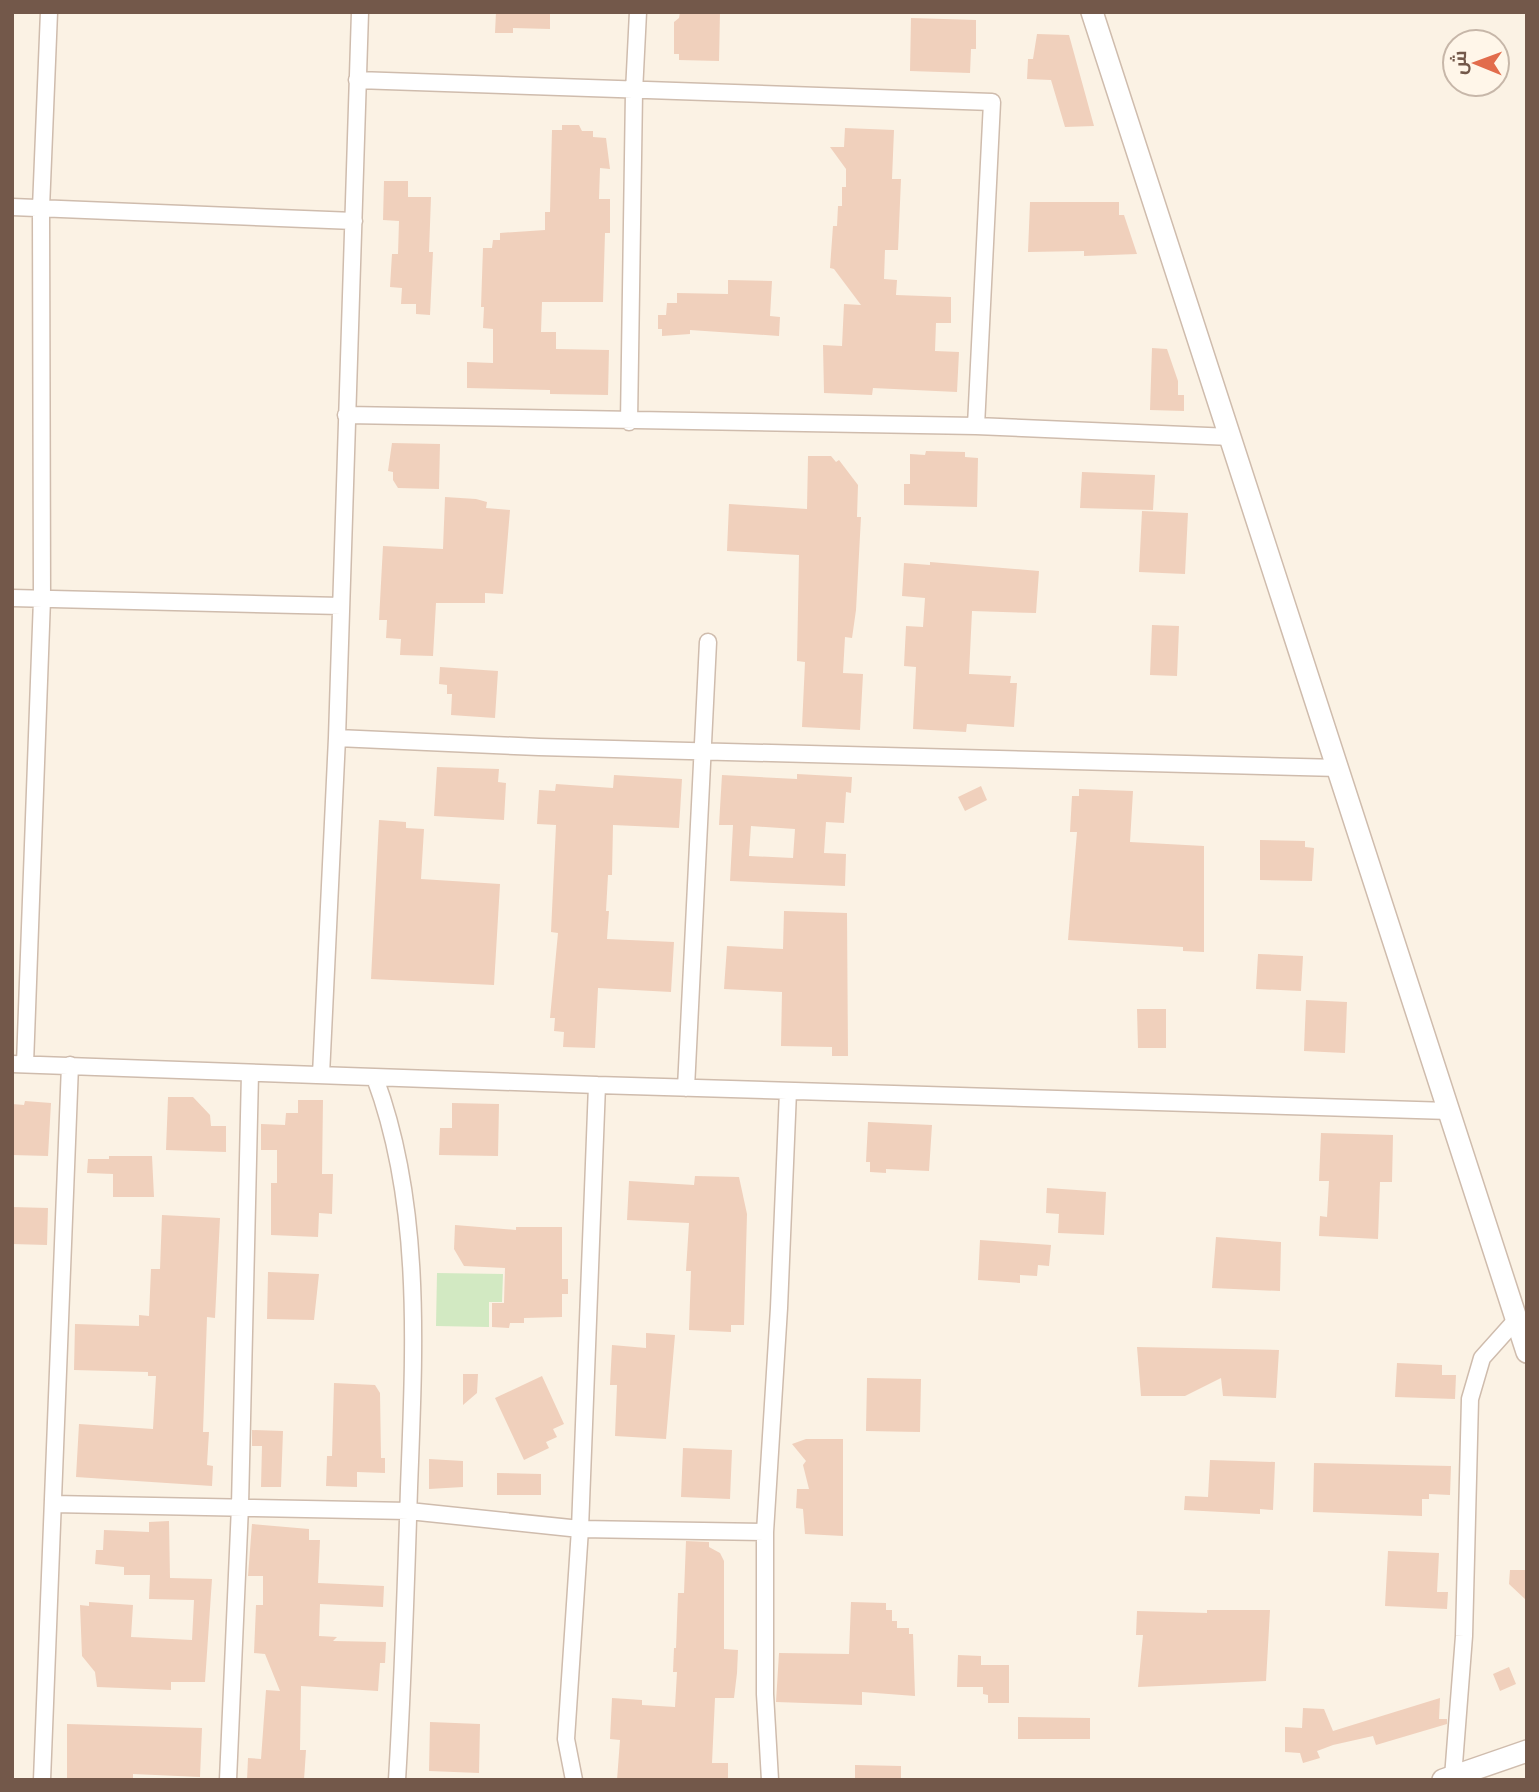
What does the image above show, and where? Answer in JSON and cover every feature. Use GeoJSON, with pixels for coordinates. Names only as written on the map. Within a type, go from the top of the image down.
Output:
{"type":"FeatureCollection","features":[{"type":"Feature","properties":{"kind":"street"},"geometry":{"type":"LineString","coordinates":[[49,12],[41,208],[42,599],[19,1064],[375,1078],[1449,1111]]}},
{"type":"Feature","properties":{"kind":"street"},"geometry":{"type":"LineString","coordinates":[[321,1075],[337,738],[360,12]]}},
{"type":"Feature","properties":{"kind":"street"},"geometry":{"type":"LineString","coordinates":[[629,422],[634,92],[638,12]]}},
{"type":"Feature","properties":{"kind":"street"},"geometry":{"type":"LineString","coordinates":[[1091,12],[1527,1352]]}},
{"type":"Feature","properties":{"kind":"street"},"geometry":{"type":"LineString","coordinates":[[357,80],[634,92],[992,102],[976,426]]}},
{"type":"Feature","properties":{"kind":"street"},"geometry":{"type":"LineString","coordinates":[[12,207],[354,221]]}},
{"type":"Feature","properties":{"kind":"street"},"geometry":{"type":"LineString","coordinates":[[346,415],[976,426],[1231,437]]}},
{"type":"Feature","properties":{"kind":"street"},"geometry":{"type":"LineString","coordinates":[[12,598],[341,606]]}},
{"type":"Feature","properties":{"kind":"street"},"geometry":{"type":"LineString","coordinates":[[686,1088],[708,642]]}},
{"type":"Feature","properties":{"kind":"street"},"geometry":{"type":"LineString","coordinates":[[337,738],[701,751],[1339,768]]}},
{"type":"Feature","properties":{"kind":"street"},"geometry":{"type":"LineString","coordinates":[[42,1780],[70,1065]]}},
{"type":"Feature","properties":{"kind":"street"},"geometry":{"type":"LineString","coordinates":[[228,1780],[240,1506],[250,1073]]}},
{"type":"Feature","properties":{"kind":"street"},"geometry":{"type":"LineString","coordinates":[[375,1078],[391,1123],[407,1223],[414,1358],[397,1780]]}},
{"type":"Feature","properties":{"kind":"street"},"geometry":{"type":"LineString","coordinates":[[574,1780],[566,1738],[580,1529],[597,1085]]}},
{"type":"Feature","properties":{"kind":"street"},"geometry":{"type":"LineString","coordinates":[[770,1780],[765,1694],[765,1532],[779,1308],[788,1091]]}},
{"type":"Feature","properties":{"kind":"street"},"geometry":{"type":"LineString","coordinates":[[1516,1320],[1482,1358],[1470,1399],[1464,1636],[1448,1778],[1527,1751]]}},
{"type":"Feature","properties":{"kind":"street"},"geometry":{"type":"LineString","coordinates":[[53,1504],[409,1511],[580,1529],[765,1532]]}},
{"type":"Feature","properties":{"kind":"green space"},"geometry":{"type":"Polygon","coordinates":[[[437,1273],[503,1274],[502,1302],[489,1302],[489,1327],[436,1326],[437,1273]]]}},
{"type":"Feature","properties":{"kind":"building"},"geometry":{"type":"Polygon","coordinates":[[[496,12],[550,12],[550,29],[513,28],[513,33],[495,33],[496,12]]]}},
{"type":"Feature","properties":{"kind":"building"},"geometry":{"type":"Polygon","coordinates":[[[680,12],[720,12],[719,61],[679,60],[679,54],[674,54],[674,22],[679,18],[680,12]]]}},
{"type":"Feature","properties":{"kind":"building"},"geometry":{"type":"Polygon","coordinates":[[[911,18],[976,20],[976,49],[971,49],[970,73],[910,71],[911,18]]]}},
{"type":"Feature","properties":{"kind":"building"},"geometry":{"type":"Polygon","coordinates":[[[1037,34],[1069,35],[1094,126],[1065,127],[1051,80],[1027,79],[1028,59],[1033,59],[1037,34]]]}},
{"type":"Feature","properties":{"kind":"building"},"geometry":{"type":"Polygon","coordinates":[[[562,125],[579,125],[582,131],[593,131],[593,137],[606,138],[610,169],[600,168],[599,199],[610,199],[610,233],[605,233],[603,302],[542,302],[541,332],[556,332],[556,349],[609,350],[608,395],[550,394],[550,390],[467,388],[467,362],[493,363],[493,329],[483,328],[484,307],[481,307],[483,248],[492,248],[493,240],[500,240],[500,233],[545,230],[545,212],[550,212],[552,130],[562,130],[562,125]]]}},
{"type":"Feature","properties":{"kind":"building"},"geometry":{"type":"Polygon","coordinates":[[[845,128],[894,130],[892,179],[901,179],[898,250],[885,250],[884,279],[897,280],[896,295],[951,297],[951,323],[936,323],[935,351],[959,352],[957,392],[873,388],[872,395],[824,393],[823,345],[842,346],[844,304],[861,305],[834,269],[830,268],[833,226],[837,226],[838,206],[842,206],[846,169],[830,147],[844,147],[845,128]]]}},
{"type":"Feature","properties":{"kind":"building"},"geometry":{"type":"Polygon","coordinates":[[[384,181],[408,181],[408,197],[431,197],[429,252],[433,252],[430,315],[416,314],[416,304],[401,304],[402,288],[390,287],[392,254],[398,254],[399,221],[383,220],[384,181]]]}},
{"type":"Feature","properties":{"kind":"building"},"geometry":{"type":"Polygon","coordinates":[[[1030,202],[1119,202],[1119,215],[1124,215],[1137,254],[1084,256],[1084,251],[1028,252],[1030,202]]]}},
{"type":"Feature","properties":{"kind":"building"},"geometry":{"type":"Polygon","coordinates":[[[728,280],[772,281],[770,316],[780,317],[779,336],[690,330],[690,334],[662,336],[662,329],[658,329],[658,315],[666,315],[667,303],[677,303],[677,293],[728,294],[728,280]]]}},
{"type":"Feature","properties":{"kind":"building"},"geometry":{"type":"Polygon","coordinates":[[[1152,348],[1167,349],[1178,381],[1178,395],[1184,395],[1184,411],[1150,410],[1152,348]]]}},
{"type":"Feature","properties":{"kind":"building"},"geometry":{"type":"Polygon","coordinates":[[[392,443],[440,444],[439,489],[398,488],[393,480],[393,472],[388,471],[392,443]]]}},
{"type":"Feature","properties":{"kind":"building"},"geometry":{"type":"Polygon","coordinates":[[[926,451],[965,452],[965,457],[978,458],[977,507],[904,505],[904,484],[910,484],[910,454],[925,455],[926,451]]]}},
{"type":"Feature","properties":{"kind":"building"},"geometry":{"type":"Polygon","coordinates":[[[808,456],[831,456],[836,462],[839,460],[858,485],[857,517],[861,517],[856,610],[852,638],[845,637],[843,673],[863,674],[860,730],[802,727],[805,662],[797,661],[799,555],[727,551],[729,504],[807,509],[808,456]]]}},
{"type":"Feature","properties":{"kind":"building"},"geometry":{"type":"Polygon","coordinates":[[[1082,472],[1155,475],[1153,510],[1080,508],[1082,472]]]}},
{"type":"Feature","properties":{"kind":"building"},"geometry":{"type":"Polygon","coordinates":[[[445,497],[476,499],[487,502],[486,508],[510,510],[503,594],[485,593],[485,603],[436,603],[433,656],[400,655],[401,639],[386,638],[387,620],[379,620],[383,546],[443,549],[445,497]]]}},
{"type":"Feature","properties":{"kind":"building"},"geometry":{"type":"Polygon","coordinates":[[[1142,511],[1188,513],[1185,574],[1139,572],[1142,511]]]}},
{"type":"Feature","properties":{"kind":"building"},"geometry":{"type":"Polygon","coordinates":[[[930,562],[1039,571],[1036,613],[972,611],[969,674],[1011,676],[1010,683],[1017,683],[1014,727],[967,724],[966,732],[913,729],[916,667],[904,666],[906,626],[923,627],[925,598],[902,596],[904,563],[930,565],[930,562]]]}},
{"type":"Feature","properties":{"kind":"building"},"geometry":{"type":"Polygon","coordinates":[[[1152,625],[1179,626],[1177,676],[1150,675],[1152,625]]]}},
{"type":"Feature","properties":{"kind":"building"},"geometry":{"type":"Polygon","coordinates":[[[440,667],[498,671],[495,718],[451,715],[452,694],[447,694],[447,685],[439,684],[440,667]]]}},
{"type":"Feature","properties":{"kind":"building"},"geometry":{"type":"Polygon","coordinates":[[[437,767],[499,769],[498,782],[506,783],[504,820],[434,816],[437,767]]]}},
{"type":"Feature","properties":{"kind":"building"},"geometry":{"type":"Polygon","coordinates":[[[797,774],[852,777],[851,793],[846,792],[844,823],[826,822],[824,853],[846,854],[845,886],[730,881],[733,825],[719,825],[722,775],[797,779],[797,774]],[[751,826],[749,856],[793,858],[795,829],[751,826]]]}},
{"type":"Feature","properties":{"kind":"building"},"geometry":{"type":"Polygon","coordinates":[[[614,775],[682,779],[679,828],[613,825],[612,875],[608,875],[606,911],[609,911],[607,939],[674,942],[671,992],[598,988],[595,1048],[563,1047],[564,1032],[554,1031],[555,1018],[550,1018],[558,933],[551,932],[556,825],[537,824],[539,790],[555,791],[556,784],[613,788],[614,775]]]}},
{"type":"Feature","properties":{"kind":"building"},"geometry":{"type":"Polygon","coordinates":[[[981,786],[987,800],[965,811],[958,797],[981,786]]]}},
{"type":"Feature","properties":{"kind":"building"},"geometry":{"type":"Polygon","coordinates":[[[1079,789],[1133,791],[1130,842],[1204,846],[1204,952],[1183,951],[1183,947],[1068,940],[1077,832],[1070,832],[1072,796],[1079,796],[1079,789]]]}},
{"type":"Feature","properties":{"kind":"building"},"geometry":{"type":"Polygon","coordinates":[[[379,820],[406,822],[406,828],[424,829],[421,879],[500,884],[494,985],[371,979],[379,820]]]}},
{"type":"Feature","properties":{"kind":"building"},"geometry":{"type":"Polygon","coordinates":[[[1260,840],[1305,841],[1305,847],[1314,848],[1312,881],[1260,880],[1260,840]]]}},
{"type":"Feature","properties":{"kind":"building"},"geometry":{"type":"Polygon","coordinates":[[[784,911],[847,913],[848,1056],[832,1056],[832,1047],[781,1046],[782,992],[724,989],[727,946],[783,949],[784,911]]]}},
{"type":"Feature","properties":{"kind":"building"},"geometry":{"type":"Polygon","coordinates":[[[1258,954],[1303,956],[1301,991],[1256,989],[1258,954]]]}},
{"type":"Feature","properties":{"kind":"building"},"geometry":{"type":"Polygon","coordinates":[[[1306,1000],[1347,1002],[1345,1053],[1304,1051],[1306,1000]]]}},
{"type":"Feature","properties":{"kind":"building"},"geometry":{"type":"Polygon","coordinates":[[[1137,1009],[1166,1009],[1166,1048],[1138,1048],[1137,1009]]]}},
{"type":"Feature","properties":{"kind":"building"},"geometry":{"type":"Polygon","coordinates":[[[168,1097],[193,1097],[210,1115],[211,1126],[226,1126],[226,1152],[166,1150],[168,1097]]]}},
{"type":"Feature","properties":{"kind":"building"},"geometry":{"type":"Polygon","coordinates":[[[298,1100],[323,1100],[322,1174],[333,1174],[332,1214],[319,1213],[318,1237],[271,1235],[271,1183],[277,1183],[277,1150],[261,1150],[261,1124],[285,1125],[286,1113],[298,1113],[298,1100]]]}},
{"type":"Feature","properties":{"kind":"building"},"geometry":{"type":"Polygon","coordinates":[[[25,1101],[51,1103],[48,1156],[12,1155],[12,1104],[24,1105],[25,1101]]]}},
{"type":"Feature","properties":{"kind":"building"},"geometry":{"type":"Polygon","coordinates":[[[452,1103],[499,1104],[498,1156],[439,1155],[440,1128],[452,1128],[452,1103]]]}},
{"type":"Feature","properties":{"kind":"building"},"geometry":{"type":"Polygon","coordinates":[[[868,1122],[932,1125],[929,1171],[886,1169],[886,1173],[870,1172],[870,1162],[866,1162],[868,1122]]]}},
{"type":"Feature","properties":{"kind":"building"},"geometry":{"type":"Polygon","coordinates":[[[1321,1133],[1393,1135],[1392,1182],[1380,1182],[1378,1239],[1319,1236],[1320,1216],[1327,1217],[1329,1181],[1319,1181],[1321,1133]]]}},
{"type":"Feature","properties":{"kind":"building"},"geometry":{"type":"Polygon","coordinates":[[[109,1156],[152,1156],[154,1197],[113,1197],[113,1174],[87,1173],[88,1159],[109,1159],[109,1156]]]}},
{"type":"Feature","properties":{"kind":"building"},"geometry":{"type":"Polygon","coordinates":[[[695,1176],[739,1177],[747,1214],[744,1325],[731,1325],[731,1332],[689,1330],[691,1271],[686,1271],[689,1223],[627,1220],[629,1181],[694,1185],[695,1176]]]}},
{"type":"Feature","properties":{"kind":"building"},"geometry":{"type":"Polygon","coordinates":[[[1047,1188],[1106,1192],[1104,1235],[1058,1233],[1059,1214],[1046,1213],[1047,1188]]]}},
{"type":"Feature","properties":{"kind":"building"},"geometry":{"type":"Polygon","coordinates":[[[12,1207],[48,1208],[47,1245],[12,1244],[12,1207]]]}},
{"type":"Feature","properties":{"kind":"building"},"geometry":{"type":"Polygon","coordinates":[[[162,1215],[220,1218],[215,1318],[207,1317],[203,1432],[209,1432],[207,1465],[213,1466],[212,1486],[76,1477],[79,1424],[153,1429],[156,1376],[148,1376],[148,1372],[74,1370],[75,1324],[139,1326],[139,1315],[149,1316],[151,1269],[160,1269],[162,1215]]]}},
{"type":"Feature","properties":{"kind":"building"},"geometry":{"type":"Polygon","coordinates":[[[455,1225],[516,1230],[516,1227],[562,1227],[562,1279],[568,1279],[568,1294],[562,1294],[562,1317],[524,1318],[524,1323],[510,1323],[509,1328],[492,1327],[492,1303],[504,1303],[505,1268],[464,1266],[454,1249],[455,1225]]]}},
{"type":"Feature","properties":{"kind":"building"},"geometry":{"type":"Polygon","coordinates":[[[1216,1237],[1281,1242],[1280,1291],[1212,1288],[1216,1237]]]}},
{"type":"Feature","properties":{"kind":"building"},"geometry":{"type":"Polygon","coordinates":[[[980,1240],[1051,1245],[1049,1266],[1038,1265],[1037,1276],[1020,1275],[1020,1283],[978,1280],[980,1240]]]}},
{"type":"Feature","properties":{"kind":"building"},"geometry":{"type":"Polygon","coordinates":[[[268,1272],[319,1274],[314,1320],[267,1319],[268,1272]]]}},
{"type":"Feature","properties":{"kind":"building"},"geometry":{"type":"Polygon","coordinates":[[[646,1333],[675,1335],[666,1439],[615,1436],[617,1385],[610,1385],[612,1345],[646,1348],[646,1333]]]}},
{"type":"Feature","properties":{"kind":"building"},"geometry":{"type":"Polygon","coordinates":[[[1137,1347],[1279,1350],[1276,1398],[1223,1396],[1221,1378],[1185,1396],[1141,1396],[1137,1347]]]}},
{"type":"Feature","properties":{"kind":"building"},"geometry":{"type":"Polygon","coordinates":[[[1397,1363],[1442,1365],[1442,1375],[1456,1375],[1455,1399],[1395,1397],[1397,1363]]]}},
{"type":"Feature","properties":{"kind":"building"},"geometry":{"type":"Polygon","coordinates":[[[463,1374],[478,1374],[477,1393],[463,1405],[463,1374]]]}},
{"type":"Feature","properties":{"kind":"building"},"geometry":{"type":"Polygon","coordinates":[[[542,1376],[564,1424],[553,1429],[557,1437],[546,1442],[549,1448],[524,1460],[495,1398],[542,1376]]]}},
{"type":"Feature","properties":{"kind":"building"},"geometry":{"type":"Polygon","coordinates":[[[867,1378],[921,1379],[920,1432],[866,1431],[867,1378]]]}},
{"type":"Feature","properties":{"kind":"building"},"geometry":{"type":"Polygon","coordinates":[[[334,1383],[375,1385],[380,1393],[381,1458],[385,1458],[385,1473],[357,1472],[357,1487],[326,1486],[327,1456],[332,1456],[334,1383]]]}},
{"type":"Feature","properties":{"kind":"building"},"geometry":{"type":"Polygon","coordinates":[[[252,1430],[283,1431],[281,1487],[261,1487],[262,1446],[252,1446],[252,1430]]]}},
{"type":"Feature","properties":{"kind":"building"},"geometry":{"type":"Polygon","coordinates":[[[806,1439],[843,1439],[843,1536],[805,1534],[803,1509],[796,1508],[797,1489],[809,1489],[803,1465],[806,1461],[792,1444],[806,1439]]]}},
{"type":"Feature","properties":{"kind":"building"},"geometry":{"type":"Polygon","coordinates":[[[683,1448],[732,1450],[730,1499],[681,1497],[683,1448]]]}},
{"type":"Feature","properties":{"kind":"building"},"geometry":{"type":"Polygon","coordinates":[[[429,1459],[463,1461],[463,1487],[429,1489],[429,1459]]]}},
{"type":"Feature","properties":{"kind":"building"},"geometry":{"type":"Polygon","coordinates":[[[1210,1460],[1275,1462],[1273,1510],[1260,1509],[1260,1514],[1184,1510],[1185,1496],[1208,1497],[1210,1460]]]}},
{"type":"Feature","properties":{"kind":"building"},"geometry":{"type":"Polygon","coordinates":[[[1314,1463],[1451,1466],[1450,1495],[1429,1494],[1429,1499],[1422,1499],[1422,1516],[1313,1512],[1314,1463]]]}},
{"type":"Feature","properties":{"kind":"building"},"geometry":{"type":"Polygon","coordinates":[[[497,1473],[541,1474],[541,1495],[497,1495],[497,1473]]]}},
{"type":"Feature","properties":{"kind":"building"},"geometry":{"type":"Polygon","coordinates":[[[169,1521],[170,1578],[212,1579],[205,1682],[171,1682],[171,1690],[97,1687],[95,1672],[82,1656],[80,1605],[89,1606],[89,1602],[133,1605],[131,1637],[192,1640],[194,1600],[149,1599],[150,1575],[124,1575],[124,1567],[95,1564],[96,1550],[103,1550],[104,1530],[149,1532],[149,1522],[169,1521]]]}},
{"type":"Feature","properties":{"kind":"building"},"geometry":{"type":"Polygon","coordinates":[[[252,1524],[309,1529],[309,1540],[320,1540],[318,1583],[384,1586],[383,1607],[320,1604],[319,1636],[337,1637],[333,1641],[386,1642],[385,1663],[380,1663],[378,1691],[301,1686],[300,1750],[306,1750],[304,1780],[247,1780],[248,1758],[261,1759],[266,1690],[280,1691],[265,1654],[254,1653],[256,1605],[263,1605],[263,1576],[248,1576],[252,1524]]]}},
{"type":"Feature","properties":{"kind":"building"},"geometry":{"type":"Polygon","coordinates":[[[686,1541],[709,1542],[709,1547],[720,1553],[724,1561],[724,1649],[738,1650],[737,1673],[734,1698],[715,1698],[712,1763],[728,1763],[728,1780],[617,1780],[620,1740],[610,1739],[612,1698],[642,1700],[642,1705],[675,1707],[677,1672],[673,1672],[674,1648],[678,1593],[684,1593],[686,1541]]]}},
{"type":"Feature","properties":{"kind":"building"},"geometry":{"type":"Polygon","coordinates":[[[1388,1551],[1439,1553],[1437,1592],[1448,1592],[1447,1609],[1385,1606],[1388,1551]]]}},
{"type":"Feature","properties":{"kind":"building"},"geometry":{"type":"Polygon","coordinates":[[[1510,1570],[1527,1570],[1527,1601],[1509,1584],[1510,1570]]]}},
{"type":"Feature","properties":{"kind":"building"},"geometry":{"type":"Polygon","coordinates":[[[851,1602],[886,1603],[886,1610],[892,1610],[892,1621],[897,1621],[897,1628],[909,1628],[909,1634],[913,1634],[915,1696],[862,1692],[862,1705],[776,1702],[779,1653],[849,1654],[851,1602]]]}},
{"type":"Feature","properties":{"kind":"building"},"geometry":{"type":"Polygon","coordinates":[[[1207,1610],[1270,1610],[1266,1681],[1138,1687],[1143,1635],[1136,1635],[1137,1611],[1207,1613],[1207,1610]]]}},
{"type":"Feature","properties":{"kind":"building"},"geometry":{"type":"Polygon","coordinates":[[[958,1655],[981,1656],[981,1665],[1009,1665],[1009,1703],[988,1703],[988,1695],[983,1694],[983,1687],[957,1687],[958,1655]]]}},
{"type":"Feature","properties":{"kind":"building"},"geometry":{"type":"Polygon","coordinates":[[[1509,1667],[1516,1684],[1500,1691],[1493,1674],[1509,1667]]]}},
{"type":"Feature","properties":{"kind":"building"},"geometry":{"type":"Polygon","coordinates":[[[1440,1698],[1439,1719],[1447,1719],[1447,1724],[1376,1745],[1373,1736],[1333,1745],[1317,1751],[1320,1758],[1303,1763],[1300,1753],[1285,1752],[1285,1727],[1302,1728],[1303,1708],[1324,1709],[1333,1731],[1440,1698]]]}},
{"type":"Feature","properties":{"kind":"building"},"geometry":{"type":"Polygon","coordinates":[[[1018,1717],[1090,1718],[1090,1739],[1018,1739],[1018,1717]]]}},
{"type":"Feature","properties":{"kind":"building"},"geometry":{"type":"Polygon","coordinates":[[[430,1722],[480,1724],[479,1773],[429,1771],[430,1722]]]}},
{"type":"Feature","properties":{"kind":"building"},"geometry":{"type":"Polygon","coordinates":[[[67,1724],[202,1728],[200,1777],[133,1774],[133,1780],[67,1780],[67,1724]]]}},
{"type":"Feature","properties":{"kind":"building"},"geometry":{"type":"Polygon","coordinates":[[[855,1765],[901,1766],[901,1780],[855,1780],[855,1765]]]}}]}
